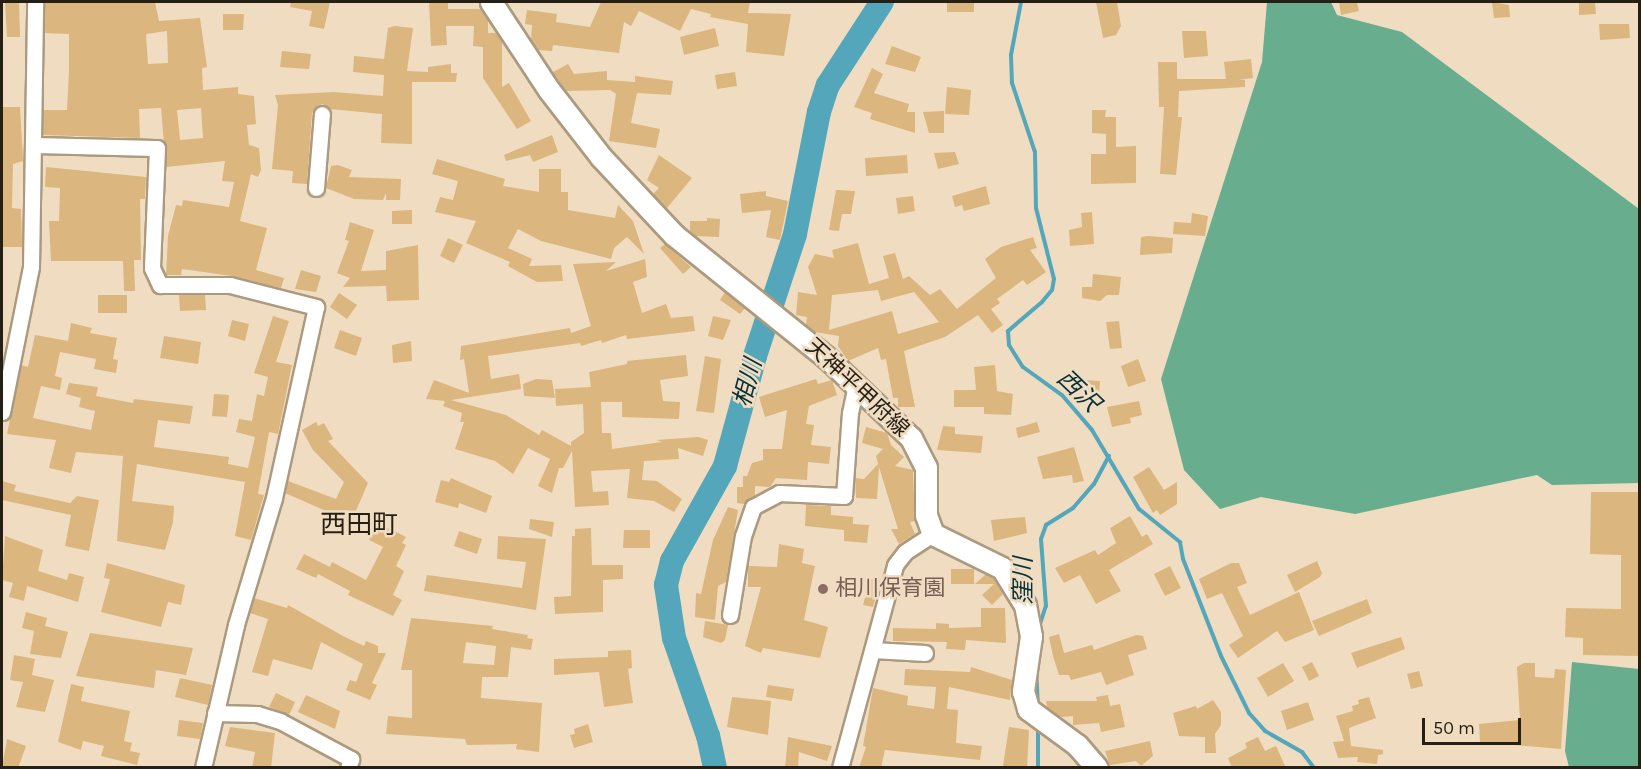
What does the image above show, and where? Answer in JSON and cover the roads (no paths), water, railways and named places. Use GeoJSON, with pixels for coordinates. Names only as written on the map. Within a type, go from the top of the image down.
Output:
{"type":"FeatureCollection","features":[{"type":"Feature","properties":{"kind":"main road","name":"天神平甲府線"},"geometry":{"type":"LineString","coordinates":[[491,2],[549,90],[601,157],[674,235],[785,323],[903,429],[921,453],[926,466],[926,515],[933,534]]}},
{"type":"Feature","properties":{"kind":"main road"},"geometry":{"type":"LineString","coordinates":[[933,534],[1002,568],[1018,592],[1031,636],[1023,691],[1035,715],[1077,745],[1097,768]]}},
{"type":"Feature","properties":{"kind":"street"},"geometry":{"type":"LineString","coordinates":[[2,412],[31,267],[35,2]]}},
{"type":"Feature","properties":{"kind":"street"},"geometry":{"type":"LineString","coordinates":[[316,188],[322,114]]}},
{"type":"Feature","properties":{"kind":"street"},"geometry":{"type":"LineString","coordinates":[[33,145],[157,148],[152,268],[160,285],[230,285],[316,307],[274,498],[236,625],[203,768]]}},
{"type":"Feature","properties":{"kind":"street"},"geometry":{"type":"LineString","coordinates":[[730,615],[743,536],[753,507],[779,493],[844,496],[850,413],[856,385]]}},
{"type":"Feature","properties":{"kind":"street"},"geometry":{"type":"LineString","coordinates":[[840,768],[898,557],[933,534]]}},
{"type":"Feature","properties":{"kind":"street"},"geometry":{"type":"LineString","coordinates":[[873,650],[925,653]]}},
{"type":"Feature","properties":{"kind":"street"},"geometry":{"type":"LineString","coordinates":[[215,713],[257,714],[280,721],[351,759],[348,768]]}},
{"type":"Feature","properties":{"kind":"waterway","name":"相川"},"geometry":{"type":"LineString","coordinates":[[715,768],[708,736],[674,638],[666,585],[672,561],[725,466],[755,356],[795,234],[819,112],[828,85],[882,2]]}},
{"type":"Feature","properties":{"kind":"waterway","name":"西沢"},"geometry":{"type":"LineString","coordinates":[[1021,2],[1011,55],[1012,83],[1035,152],[1036,208],[1054,279],[1052,290],[1042,302],[1008,331],[1009,345],[1023,367],[1062,395],[1092,430],[1139,509],[1180,542],[1183,559],[1221,656],[1249,713],[1265,731],[1302,752],[1314,768]]}},
{"type":"Feature","properties":{"kind":"waterway","name":"窪川"},"geometry":{"type":"LineString","coordinates":[[1039,627],[1046,606],[1041,539],[1046,525],[1073,508],[1094,484],[1109,456]]}},
{"type":"Feature","properties":{"kind":"waterway","name":"窪川"},"geometry":{"type":"LineString","coordinates":[[1038,707],[1036,673],[1040,640]]}},
{"type":"Feature","properties":{"kind":"waterway","name":"窪川"},"geometry":{"type":"LineString","coordinates":[[1038,726],[1038,768]]}},
{"type":"Feature","properties":{"kind":"place","name":"相川保育園"},"geometry":{"type":"Point","coordinates":[823,589]}},
{"type":"Feature","properties":{"kind":"district","name":"西田町"},"geometry":{"type":"Point","coordinates":[359,525]}}]}
